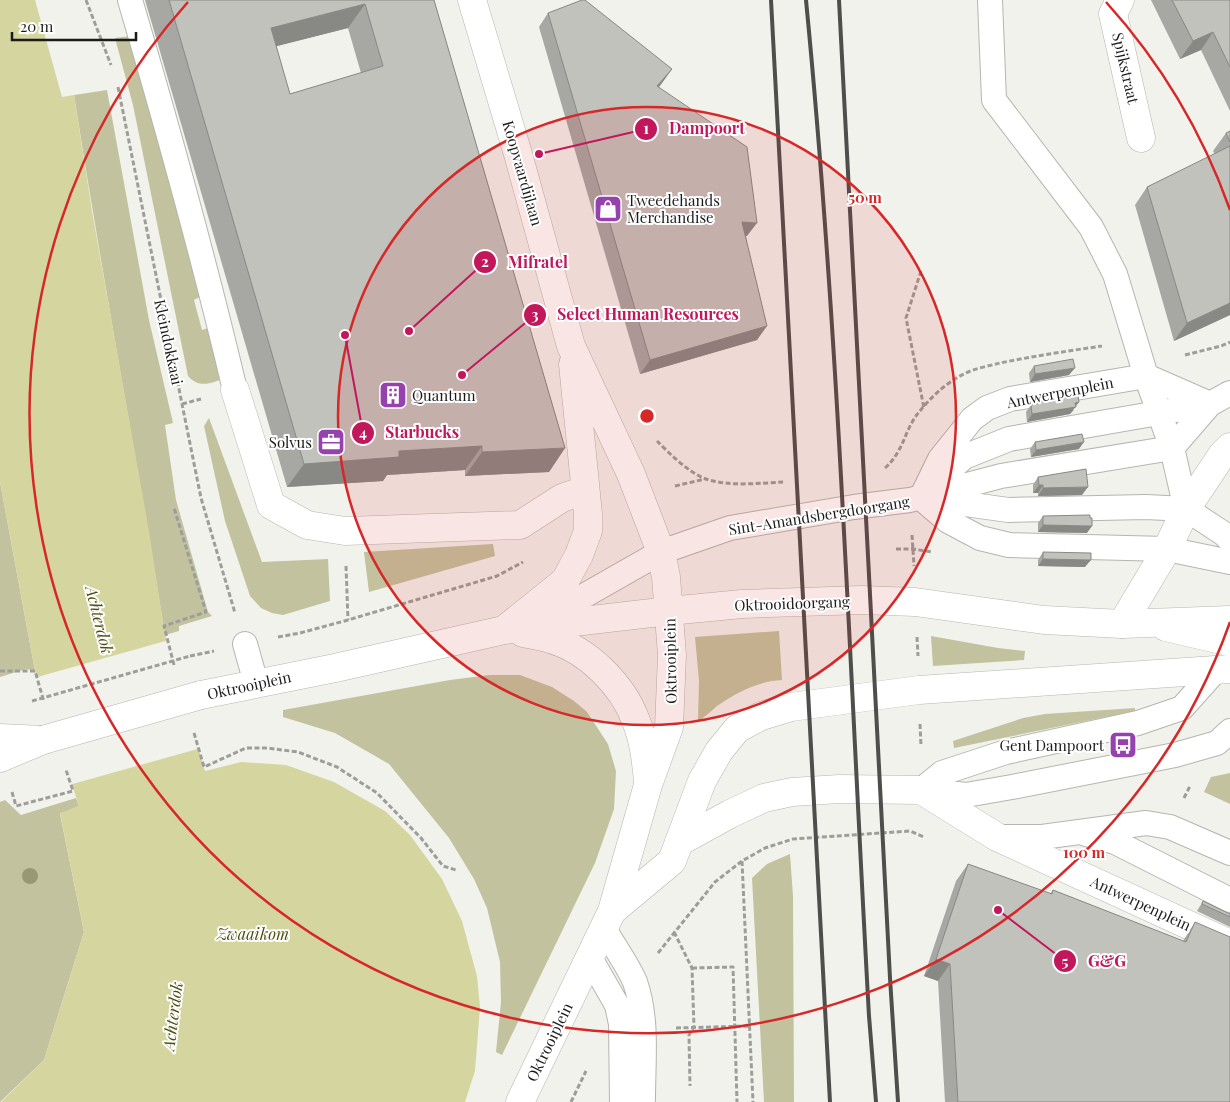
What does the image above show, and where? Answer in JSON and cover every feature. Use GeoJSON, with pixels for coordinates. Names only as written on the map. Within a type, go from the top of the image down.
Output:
{"type":"FeatureCollection","features":[{"type":"Feature","properties":{"kind":"main road","name":"Koopvaardijlaan"},"geometry":{"type":"LineString","coordinates":[[472,0],[518,154],[571,346],[631,474],[661,552],[670,610]]}},
{"type":"Feature","properties":{"kind":"main road","name":"Spijkstraat"},"geometry":{"type":"LineString","coordinates":[[1120,0],[1113,14],[1141,138]]}},
{"type":"Feature","properties":{"kind":"main road","name":"Koopvaardijlaan"},"geometry":{"type":"LineString","coordinates":[[571,346],[586,502]]}},
{"type":"Feature","properties":{"kind":"main road"},"geometry":{"type":"LineString","coordinates":[[235,390],[271,505],[307,524],[345,531],[520,525],[562,498],[586,502]]}},
{"type":"Feature","properties":{"kind":"main road"},"geometry":{"type":"LineString","coordinates":[[1122,624],[1167,549],[1186,509],[1226,451]]}},
{"type":"Feature","properties":{"kind":"main road","name":"Oktrooiplein"},"geometry":{"type":"LineString","coordinates":[[504,630],[565,581],[579,555],[588,531],[586,502]]}},
{"type":"Feature","properties":{"kind":"main road","name":"Oktrooidoorgang"},"geometry":{"type":"LineString","coordinates":[[670,610],[862,600],[915,602],[1044,620],[1122,624]]}},
{"type":"Feature","properties":{"kind":"main road","name":"Oktrooiplein"},"geometry":{"type":"LineString","coordinates":[[0,758],[43,740],[201,695],[335,668],[504,630],[670,610],[672,684],[670,727],[648,785],[608,920],[520,1102]]}},
{"type":"Feature","properties":{"kind":"main road"},"geometry":{"type":"LineString","coordinates":[[1122,624],[1230,620]]}},
{"type":"Feature","properties":{"kind":"main road"},"geometry":{"type":"LineString","coordinates":[[1150,624],[1230,642]]}},
{"type":"Feature","properties":{"kind":"main road","name":"Oktrooiplein"},"geometry":{"type":"LineString","coordinates":[[504,630],[551,639],[573,648],[592,661],[613,682],[625,698],[636,720],[644,749],[648,785]]}},
{"type":"Feature","properties":{"kind":"main road"},"geometry":{"type":"LineString","coordinates":[[608,920],[672,861],[702,781],[719,751],[737,730],[761,716],[791,708],[919,690],[1223,669]]}},
{"type":"Feature","properties":{"kind":"main road"},"geometry":{"type":"LineString","coordinates":[[0,738],[43,740]]}},
{"type":"Feature","properties":{"kind":"main road"},"geometry":{"type":"LineString","coordinates":[[680,842],[730,814],[764,798],[792,792],[839,789],[921,790]]}},
{"type":"Feature","properties":{"kind":"main road","name":"Antwerpenplein"},"geometry":{"type":"LineString","coordinates":[[921,790],[997,837],[1230,944]]}},
{"type":"Feature","properties":{"kind":"lane"},"geometry":{"type":"LineString","coordinates":[[130,0],[166,123],[214,301],[235,390]]}},
{"type":"Feature","properties":{"kind":"lane"},"geometry":{"type":"LineString","coordinates":[[990,0],[994,100],[1091,227],[1114,274],[1146,376],[1172,448],[1186,509]]}},
{"type":"Feature","properties":{"kind":"lane"},"geometry":{"type":"LineString","coordinates":[[1146,376],[1220,398]]}},
{"type":"Feature","properties":{"kind":"lane","name":"Antwerpenplein"},"geometry":{"type":"LineString","coordinates":[[921,498],[940,458],[972,419],[987,408],[1010,399],[1146,376]]}},
{"type":"Feature","properties":{"kind":"lane"},"geometry":{"type":"LineString","coordinates":[[921,498],[964,457],[1009,439],[1160,412],[1220,398]]}},
{"type":"Feature","properties":{"kind":"lane"},"geometry":{"type":"LineString","coordinates":[[921,498],[1001,476],[1172,448],[1220,398]]}},
{"type":"Feature","properties":{"kind":"lane"},"geometry":{"type":"LineString","coordinates":[[921,498],[1008,510],[1146,507],[1186,509],[1230,540]]}},
{"type":"Feature","properties":{"kind":"lane"},"geometry":{"type":"LineString","coordinates":[[921,498],[948,521],[980,538],[1009,544],[1167,549],[1230,562]]}},
{"type":"Feature","properties":{"kind":"lane","name":"Sint-Amandsbergdoorgang"},"geometry":{"type":"LineString","coordinates":[[661,552],[730,528],[854,507],[921,498]]}},
{"type":"Feature","properties":{"kind":"lane","name":"Oktrooiplein"},"geometry":{"type":"LineString","coordinates":[[504,630],[582,598],[661,552]]}},
{"type":"Feature","properties":{"kind":"lane"},"geometry":{"type":"LineString","coordinates":[[245,644],[256,683]]}},
{"type":"Feature","properties":{"kind":"lane"},"geometry":{"type":"LineString","coordinates":[[921,790],[942,774],[1006,752],[1138,723],[1182,708],[1223,669]]}},
{"type":"Feature","properties":{"kind":"lane"},"geometry":{"type":"LineString","coordinates":[[921,790],[966,795],[1031,783],[1175,755],[1217,743],[1230,731]]}},
{"type":"Feature","properties":{"kind":"lane"},"geometry":{"type":"LineString","coordinates":[[997,837],[1042,837],[1146,823],[1170,827],[1230,853]]}},
{"type":"Feature","properties":{"kind":"lane"},"geometry":{"type":"LineString","coordinates":[[1077,832],[1115,842],[1230,900]]}},
{"type":"Feature","properties":{"kind":"lane"},"geometry":{"type":"LineString","coordinates":[[608,920],[634,980],[639,998],[643,1022],[644,1099],[642,1102]]}},
{"type":"Feature","properties":{"kind":"lane"},"geometry":{"type":"LineString","coordinates":[[590,958],[618,1004],[621,1024],[622,1102]]}},
{"type":"Feature","properties":{"kind":"path"},"geometry":{"type":"LineString","coordinates":[[86,0],[112,67]]}},
{"type":"Feature","properties":{"kind":"path","name":"Kleindokkaai"},"geometry":{"type":"LineString","coordinates":[[117,85],[201,498],[245,644]]}},
{"type":"Feature","properties":{"kind":"path"},"geometry":{"type":"LineString","coordinates":[[921,271],[906,318],[924,408]]}},
{"type":"Feature","properties":{"kind":"path"},"geometry":{"type":"LineString","coordinates":[[1191,354],[1230,342]]}},
{"type":"Feature","properties":{"kind":"path"},"geometry":{"type":"LineString","coordinates":[[883,470],[891,463],[903,446]]}},
{"type":"Feature","properties":{"kind":"path"},"geometry":{"type":"LineString","coordinates":[[668,488],[706,478],[725,483],[793,482]]}},
{"type":"Feature","properties":{"kind":"path"},"geometry":{"type":"LineString","coordinates":[[164,626],[206,612],[174,508]]}},
{"type":"Feature","properties":{"kind":"path"},"geometry":{"type":"LineString","coordinates":[[912,534],[914,564]]}},
{"type":"Feature","properties":{"kind":"path"},"geometry":{"type":"LineString","coordinates":[[245,644],[300,633],[498,576],[523,562],[529,556]]}},
{"type":"Feature","properties":{"kind":"path"},"geometry":{"type":"LineString","coordinates":[[347,577],[348,620]]}},
{"type":"Feature","properties":{"kind":"path"},"geometry":{"type":"LineString","coordinates":[[32,701],[190,656]]}},
{"type":"Feature","properties":{"kind":"path"},"geometry":{"type":"LineString","coordinates":[[0,670],[35,671]]}},
{"type":"Feature","properties":{"kind":"path"},"geometry":{"type":"LineString","coordinates":[[920,720],[921,745]]}},
{"type":"Feature","properties":{"kind":"path"},"geometry":{"type":"LineString","coordinates":[[204,767],[246,748],[267,748],[298,752],[337,767],[376,793],[421,838],[443,866],[456,870]]}},
{"type":"Feature","properties":{"kind":"path"},"geometry":{"type":"LineString","coordinates":[[11,789],[16,806],[73,791]]}},
{"type":"Feature","properties":{"kind":"path"},"geometry":{"type":"LineString","coordinates":[[753,1102],[742,861],[765,848],[793,840],[910,830]]}},
{"type":"Feature","properties":{"kind":"path"},"geometry":{"type":"LineString","coordinates":[[674,932],[692,968],[694,1027],[688,1036],[690,1086]]}},
{"type":"Feature","properties":{"kind":"path"},"geometry":{"type":"LineString","coordinates":[[692,968],[733,967],[737,1102]]}},
{"type":"Feature","properties":{"kind":"path"},"geometry":{"type":"LineString","coordinates":[[675,1028],[750,1026]]}},
{"type":"Feature","properties":{"kind":"shaded area"},"geometry":{"type":"Polygon","coordinates":[[[131,36],[206,294],[194,300],[202,330],[211,327],[225,378],[206,384],[192,380],[188,376],[133,105],[115,38],[131,36]]]}},
{"type":"Feature","properties":{"kind":"shaded area"},"geometry":{"type":"Polygon","coordinates":[[[107,90],[149,320],[173,423],[165,425],[176,500],[208,612],[212,616],[179,626],[179,631],[165,635],[74,95],[107,90]]]}},
{"type":"Feature","properties":{"kind":"shaded area"},"geometry":{"type":"Polygon","coordinates":[[[209,418],[262,562],[328,559],[330,601],[283,615],[261,608],[250,596],[225,521],[204,426],[209,418]]]}},
{"type":"Feature","properties":{"kind":"shaded area"},"geometry":{"type":"Polygon","coordinates":[[[0,482],[35,671],[26,669],[0,677],[0,482]]]}},
{"type":"Feature","properties":{"kind":"shaded area"},"geometry":{"type":"Polygon","coordinates":[[[493,544],[495,556],[369,592],[364,552],[493,544]]]}},
{"type":"Feature","properties":{"kind":"shaded area"},"geometry":{"type":"Polygon","coordinates":[[[779,631],[782,680],[756,685],[740,692],[717,706],[698,721],[699,681],[695,637],[779,631]]]}},
{"type":"Feature","properties":{"kind":"shaded area"},"geometry":{"type":"Polygon","coordinates":[[[931,636],[1025,651],[1024,660],[933,666],[931,636]]]}},
{"type":"Feature","properties":{"kind":"shaded area"},"geometry":{"type":"Polygon","coordinates":[[[489,675],[520,675],[552,687],[574,701],[587,712],[608,744],[616,771],[614,809],[595,863],[502,1055],[496,1052],[501,1002],[500,962],[487,908],[474,879],[449,838],[389,764],[335,733],[283,717],[283,710],[450,680],[489,675]]]}},
{"type":"Feature","properties":{"kind":"shaded area"},"geometry":{"type":"Polygon","coordinates":[[[1135,708],[1135,711],[954,748],[953,741],[1023,718],[1045,714],[1135,708]]]}},
{"type":"Feature","properties":{"kind":"shaded area"},"geometry":{"type":"Polygon","coordinates":[[[1230,773],[1230,804],[1204,792],[1211,777],[1230,773]]]}},
{"type":"Feature","properties":{"kind":"shaded area"},"geometry":{"type":"Polygon","coordinates":[[[76,798],[79,806],[60,814],[84,932],[44,1060],[0,1102],[0,802],[5,800],[21,815],[76,798]]]}},
{"type":"Feature","properties":{"kind":"shaded area"},"geometry":{"type":"Polygon","coordinates":[[[790,854],[793,896],[794,1102],[764,1102],[752,878],[767,864],[790,854]]]}},
{"type":"Feature","properties":{"kind":"water"},"geometry":{"type":"Polygon","coordinates":[[[0,0],[35,0],[62,97],[74,95],[92,211],[149,531],[165,635],[205,771],[241,762],[286,765],[334,782],[385,811],[410,835],[442,879],[462,921],[477,976],[480,1007],[475,1071],[465,1102],[1,1102],[44,1060],[84,932],[60,813],[79,806],[35,671],[0,482],[0,0]]]}},
{"type":"Feature","properties":{"kind":"pier"},"geometry":{"type":"Polygon","coordinates":[[[169,640],[201,748],[69,785],[34,678],[169,640]]]}},
{"type":"Feature","properties":{"kind":"building"},"geometry":{"type":"Polygon","coordinates":[[[169,0],[434,0],[565,448],[482,452],[482,446],[399,451],[399,457],[304,464],[169,0]],[[365,4],[271,28],[290,94],[383,66],[365,4]]]}},
{"type":"Feature","properties":{"kind":"building"},"geometry":{"type":"Polygon","coordinates":[[[585,0],[672,69],[657,86],[747,147],[757,223],[742,222],[767,326],[650,360],[548,13],[585,0]]]}},
{"type":"Feature","properties":{"kind":"building"},"geometry":{"type":"Polygon","coordinates":[[[1172,0],[1230,0],[1230,67],[1213,32],[1193,41],[1172,0]]]}},
{"type":"Feature","properties":{"kind":"building"},"geometry":{"type":"Polygon","coordinates":[[[1230,131],[1230,142],[1226,133],[1230,131]]]}},
{"type":"Feature","properties":{"kind":"building"},"geometry":{"type":"Polygon","coordinates":[[[1230,146],[1230,303],[1187,323],[1147,187],[1230,146]]]}},
{"type":"Feature","properties":{"kind":"building"},"geometry":{"type":"Polygon","coordinates":[[[1073,359],[1075,368],[1035,374],[1034,366],[1073,359]]]}},
{"type":"Feature","properties":{"kind":"building"},"geometry":{"type":"Polygon","coordinates":[[[1078,395],[1079,402],[1075,403],[1076,407],[1032,414],[1031,405],[1040,403],[1040,401],[1078,395]]]}},
{"type":"Feature","properties":{"kind":"building"},"geometry":{"type":"Polygon","coordinates":[[[1082,434],[1084,442],[1036,450],[1035,442],[1082,434]]]}},
{"type":"Feature","properties":{"kind":"building"},"geometry":{"type":"Polygon","coordinates":[[[1086,469],[1088,487],[1043,488],[1043,485],[1039,485],[1038,477],[1086,469]]]}},
{"type":"Feature","properties":{"kind":"building"},"geometry":{"type":"Polygon","coordinates":[[[1090,515],[1092,526],[1043,525],[1043,516],[1090,515]]]}},
{"type":"Feature","properties":{"kind":"building"},"geometry":{"type":"Polygon","coordinates":[[[1043,552],[1091,553],[1091,560],[1043,559],[1043,552]]]}},
{"type":"Feature","properties":{"kind":"building"},"geometry":{"type":"Polygon","coordinates":[[[968,864],[1052,894],[1053,890],[1186,942],[1195,922],[1230,937],[1230,1102],[958,1102],[950,964],[936,959],[968,864]]]}},
{"type":"Feature","properties":{"kind":"building"},"geometry":{"type":"Polygon","coordinates":[[[1203,901],[1230,914],[1230,917],[1202,904],[1203,901]]]}},
{"type":"Feature","properties":{"kind":"railway"},"geometry":{"type":"LineString","coordinates":[[771,0],[830,1102]]}},
{"type":"Feature","properties":{"kind":"railway"},"geometry":{"type":"LineString","coordinates":[[806,0],[827,254],[843,508],[869,1016],[876,1102]]}},
{"type":"Feature","properties":{"kind":"railway"},"geometry":{"type":"LineString","coordinates":[[839,0],[898,1102]]}},
{"type":"Feature","properties":{"kind":"place","name":"Dampoort"},"geometry":{"type":"Point","coordinates":[539,154]}},
{"type":"Feature","properties":{"kind":"place","name":"Tweedehands Merchandise"},"geometry":{"type":"Point","coordinates":[608,209]}},
{"type":"Feature","properties":{"kind":"place","name":"Mifratel"},"geometry":{"type":"Point","coordinates":[409,331]}},
{"type":"Feature","properties":{"kind":"place","name":"Starbucks"},"geometry":{"type":"Point","coordinates":[345,335]}},
{"type":"Feature","properties":{"kind":"place","name":"Select Human Resources"},"geometry":{"type":"Point","coordinates":[462,375]}},
{"type":"Feature","properties":{"kind":"place","name":"Quantum"},"geometry":{"type":"Point","coordinates":[393,395]}},
{"type":"Feature","properties":{"kind":"place","name":"Solvus"},"geometry":{"type":"Point","coordinates":[331,442]}},
{"type":"Feature","properties":{"kind":"place","name":"Gent Dampoort"},"geometry":{"type":"Point","coordinates":[1123,745]}},
{"type":"Feature","properties":{"kind":"place","name":"G&G"},"geometry":{"type":"Point","coordinates":[998,910]}},
{"type":"Feature","properties":{"kind":"water label","name":"Achterdok"},"geometry":{"type":"Point","coordinates":[100,620]}},
{"type":"Feature","properties":{"kind":"water label","name":"Zwaaikom"},"geometry":{"type":"Point","coordinates":[253,933]}},
{"type":"Feature","properties":{"kind":"water label","name":"Achterdok"},"geometry":{"type":"Point","coordinates":[172,1016]}}]}
